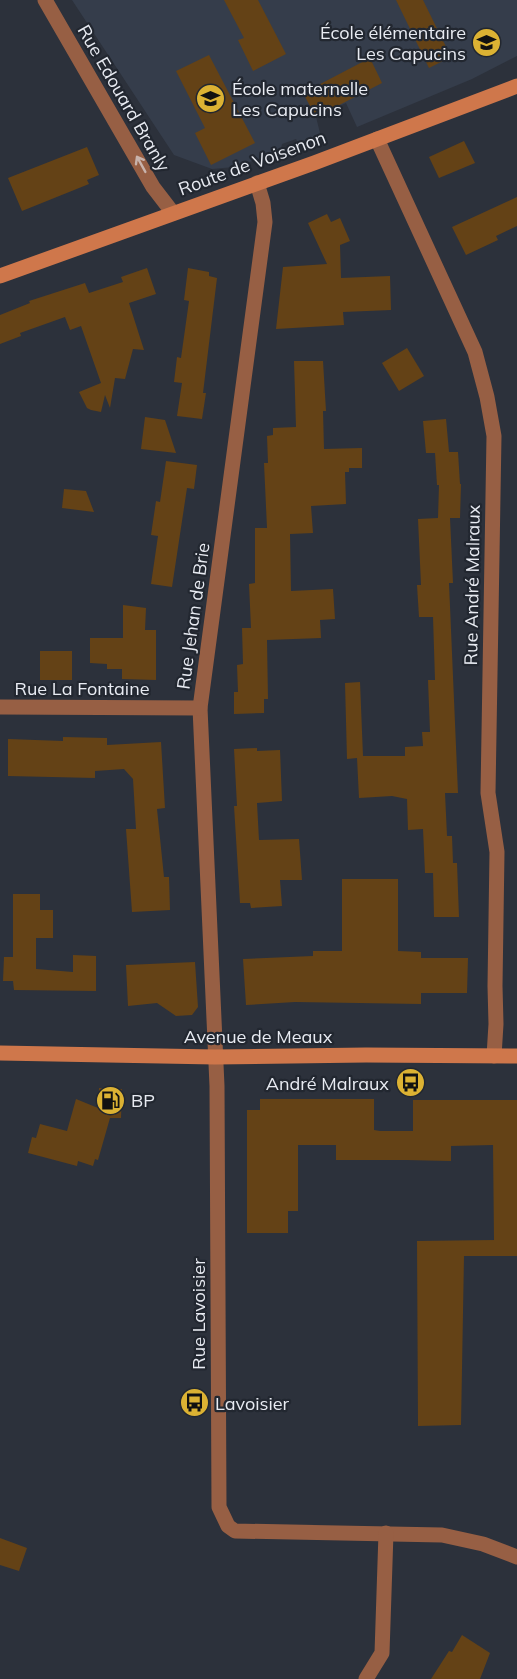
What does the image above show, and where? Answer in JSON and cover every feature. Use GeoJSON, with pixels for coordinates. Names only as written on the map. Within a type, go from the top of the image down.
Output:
{"type":"FeatureCollection","features":[{"type":"Feature","properties":{"kind":"street","name":"Rue Edouard Branly"},"geometry":{"type":"LineString","coordinates":[[45,0],[153,187],[173,213]]}},
{"type":"Feature","properties":{"kind":"street","name":"Route de Voisenon"},"geometry":{"type":"LineString","coordinates":[[0,276],[517,86]]}},
{"type":"Feature","properties":{"kind":"street","name":"Rue André Malraux"},"geometry":{"type":"LineString","coordinates":[[377,139],[475,352],[494,436],[488,793],[497,852],[494,1056]]}},
{"type":"Feature","properties":{"kind":"street","name":"Rue Jehan de Brie"},"geometry":{"type":"LineString","coordinates":[[215,1057],[200,708],[265,222],[263,203],[257,183]]}},
{"type":"Feature","properties":{"kind":"street","name":"Rue La Fontaine"},"geometry":{"type":"LineString","coordinates":[[0,707],[200,708]]}},
{"type":"Feature","properties":{"kind":"street","name":"Avenue de Meaux"},"geometry":{"type":"LineString","coordinates":[[0,1053],[215,1057],[517,1056]]}},
{"type":"Feature","properties":{"kind":"street","name":"Rue Lavoisier"},"geometry":{"type":"LineString","coordinates":[[215,1057],[219,1507],[228,1526],[235,1531],[442,1535],[483,1544],[517,1557]]}},
{"type":"Feature","properties":{"kind":"street"},"geometry":{"type":"LineString","coordinates":[[366,1679],[382,1653],[386,1533]]}},
{"type":"Feature","properties":{"kind":"shaded area"},"geometry":{"type":"Polygon","coordinates":[[[72,0],[517,0],[517,56],[472,79],[357,127],[346,103],[316,117],[321,137],[299,144],[296,139],[282,144],[280,152],[234,167],[212,169],[174,155],[72,0]]]}},
{"type":"Feature","properties":{"kind":"building"},"geometry":{"type":"Polygon","coordinates":[[[224,0],[258,0],[286,54],[253,71],[238,40],[244,38],[224,0]]]}},
{"type":"Feature","properties":{"kind":"building"},"geometry":{"type":"Polygon","coordinates":[[[396,0],[423,0],[451,57],[429,68],[396,0]]]}},
{"type":"Feature","properties":{"kind":"building"},"geometry":{"type":"Polygon","coordinates":[[[209,55],[255,143],[211,165],[195,133],[205,128],[176,71],[209,55]]]}},
{"type":"Feature","properties":{"kind":"building"},"geometry":{"type":"Polygon","coordinates":[[[370,58],[382,83],[316,117],[303,93],[370,58]]]}},
{"type":"Feature","properties":{"kind":"building"},"geometry":{"type":"Polygon","coordinates":[[[464,141],[475,163],[439,178],[429,157],[464,141]]]}},
{"type":"Feature","properties":{"kind":"building"},"geometry":{"type":"Polygon","coordinates":[[[87,147],[99,175],[87,180],[89,184],[22,211],[8,178],[87,147]]]}},
{"type":"Feature","properties":{"kind":"building"},"geometry":{"type":"Polygon","coordinates":[[[517,197],[517,226],[496,236],[498,240],[466,255],[452,227],[517,197]]]}},
{"type":"Feature","properties":{"kind":"building"},"geometry":{"type":"Polygon","coordinates":[[[327,214],[331,222],[340,218],[350,241],[340,245],[341,278],[390,276],[391,310],[343,312],[344,325],[276,329],[283,267],[327,264],[308,223],[327,214]]]}},
{"type":"Feature","properties":{"kind":"building"},"geometry":{"type":"Polygon","coordinates":[[[147,268],[156,294],[129,303],[144,350],[133,349],[125,379],[115,378],[110,408],[105,395],[101,412],[87,408],[79,392],[101,383],[81,326],[70,330],[65,317],[20,333],[21,336],[0,344],[0,315],[30,303],[29,301],[85,283],[89,293],[123,282],[121,277],[147,268]]]}},
{"type":"Feature","properties":{"kind":"building"},"geometry":{"type":"Polygon","coordinates":[[[188,268],[209,272],[209,276],[217,278],[202,419],[177,416],[182,383],[174,382],[177,357],[181,358],[189,301],[184,300],[188,268]]]}},
{"type":"Feature","properties":{"kind":"building"},"geometry":{"type":"Polygon","coordinates":[[[407,348],[424,376],[399,391],[382,363],[407,348]]]}},
{"type":"Feature","properties":{"kind":"building"},"geometry":{"type":"Polygon","coordinates":[[[294,361],[323,361],[326,411],[323,411],[324,449],[362,448],[362,468],[349,468],[349,472],[345,472],[346,504],[311,506],[313,533],[290,534],[291,591],[333,589],[335,619],[320,620],[321,638],[267,640],[268,699],[264,699],[264,713],[234,714],[234,692],[238,692],[237,665],[243,664],[242,628],[251,628],[249,584],[255,583],[255,528],[267,528],[264,463],[268,463],[267,436],[273,435],[273,428],[296,427],[294,361]]]}},
{"type":"Feature","properties":{"kind":"building"},"geometry":{"type":"Polygon","coordinates":[[[145,417],[165,420],[176,453],[141,449],[145,417]]]}},
{"type":"Feature","properties":{"kind":"building"},"geometry":{"type":"Polygon","coordinates":[[[446,419],[449,452],[458,452],[461,484],[460,518],[450,518],[453,583],[449,583],[458,793],[445,793],[447,836],[452,836],[453,863],[457,863],[459,917],[434,917],[433,873],[425,873],[423,829],[408,830],[407,799],[392,796],[359,798],[357,758],[347,759],[345,683],[360,682],[363,756],[405,756],[405,747],[423,746],[422,732],[430,732],[428,680],[435,680],[433,617],[419,617],[417,585],[421,585],[418,519],[438,518],[439,485],[437,485],[435,453],[426,453],[423,421],[446,419]]]}},
{"type":"Feature","properties":{"kind":"building"},"geometry":{"type":"Polygon","coordinates":[[[166,461],[197,465],[194,489],[187,488],[172,587],[151,584],[158,536],[151,535],[156,501],[160,502],[166,461]]]}},
{"type":"Feature","properties":{"kind":"building"},"geometry":{"type":"Polygon","coordinates":[[[64,489],[86,491],[94,512],[62,508],[64,489]]]}},
{"type":"Feature","properties":{"kind":"building"},"geometry":{"type":"Polygon","coordinates":[[[123,605],[146,608],[145,630],[156,630],[156,680],[122,679],[122,669],[107,669],[107,664],[90,663],[90,638],[123,638],[123,605]]]}},
{"type":"Feature","properties":{"kind":"building"},"geometry":{"type":"Polygon","coordinates":[[[40,651],[72,651],[72,680],[40,680],[40,651]]]}},
{"type":"Feature","properties":{"kind":"building"},"geometry":{"type":"Polygon","coordinates":[[[63,737],[107,738],[107,745],[161,742],[165,808],[157,809],[164,877],[169,877],[170,910],[132,912],[126,829],[136,829],[133,779],[124,769],[95,771],[95,778],[8,776],[8,739],[63,741],[63,737]]]}},
{"type":"Feature","properties":{"kind":"building"},"geometry":{"type":"Polygon","coordinates":[[[257,748],[257,751],[280,750],[282,801],[257,803],[259,840],[299,839],[302,880],[280,880],[282,906],[251,908],[250,903],[240,903],[234,806],[237,806],[234,749],[257,748]]]}},
{"type":"Feature","properties":{"kind":"building"},"geometry":{"type":"Polygon","coordinates":[[[342,879],[398,879],[398,951],[421,952],[421,958],[468,958],[467,993],[421,993],[421,1004],[295,1002],[246,1005],[243,959],[313,956],[313,951],[342,951],[342,879]]]}},
{"type":"Feature","properties":{"kind":"building"},"geometry":{"type":"Polygon","coordinates":[[[13,894],[40,894],[40,910],[53,910],[53,938],[36,938],[36,969],[73,972],[73,955],[96,956],[96,991],[14,990],[13,981],[3,981],[4,957],[13,957],[13,894]]]}},
{"type":"Feature","properties":{"kind":"building"},"geometry":{"type":"Polygon","coordinates":[[[195,962],[198,1007],[192,1015],[176,1016],[157,1003],[128,1006],[126,965],[195,962]]]}},
{"type":"Feature","properties":{"kind":"building"},"geometry":{"type":"Polygon","coordinates":[[[99,1088],[122,1089],[121,1118],[110,1118],[98,1160],[95,1159],[93,1166],[78,1161],[77,1166],[28,1153],[32,1137],[36,1138],[40,1124],[67,1131],[76,1099],[98,1108],[99,1088]]]}},
{"type":"Feature","properties":{"kind":"building"},"geometry":{"type":"Polygon","coordinates":[[[260,1099],[374,1099],[374,1130],[380,1131],[413,1131],[413,1100],[517,1100],[517,1256],[464,1256],[461,1425],[418,1426],[417,1241],[494,1240],[493,1145],[451,1146],[451,1161],[336,1160],[336,1145],[298,1145],[298,1211],[288,1211],[288,1233],[247,1233],[247,1110],[260,1110],[260,1099]]]}},
{"type":"Feature","properties":{"kind":"building"},"geometry":{"type":"Polygon","coordinates":[[[0,1538],[27,1548],[19,1571],[0,1565],[0,1538]]]}},
{"type":"Feature","properties":{"kind":"building"},"geometry":{"type":"Polygon","coordinates":[[[462,1635],[490,1653],[480,1679],[431,1679],[449,1651],[452,1652],[462,1635]]]}},
{"type":"Feature","properties":{"kind":"place","name":"École élémentaire Les Capucins"},"geometry":{"type":"Point","coordinates":[487,42]}},
{"type":"Feature","properties":{"kind":"place","name":"École maternelle Les Capucins"},"geometry":{"type":"Point","coordinates":[211,98]}},
{"type":"Feature","properties":{"kind":"place","name":"André Malraux"},"geometry":{"type":"Point","coordinates":[410,1083]}},
{"type":"Feature","properties":{"kind":"place","name":"BP"},"geometry":{"type":"Point","coordinates":[110,1100]}},
{"type":"Feature","properties":{"kind":"place","name":"Lavoisier"},"geometry":{"type":"Point","coordinates":[194,1403]}}]}
